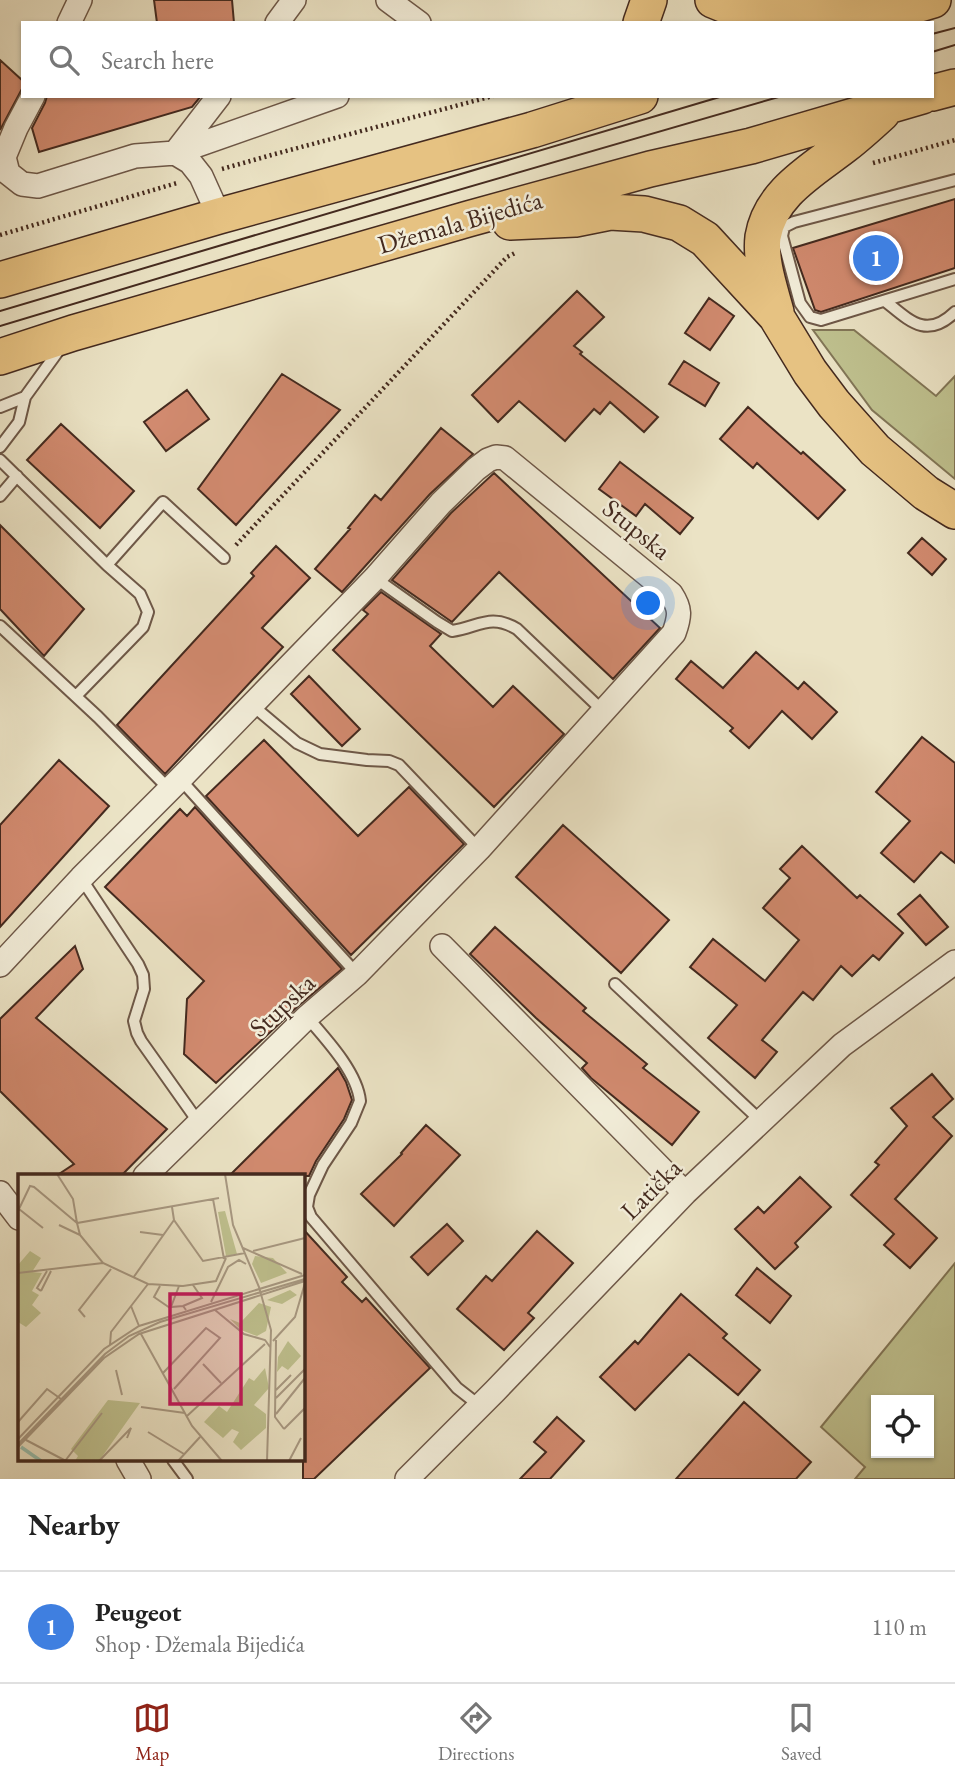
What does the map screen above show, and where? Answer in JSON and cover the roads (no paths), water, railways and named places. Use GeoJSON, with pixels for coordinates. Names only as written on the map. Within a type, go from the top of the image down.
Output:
{"type":"FeatureCollection","features":[{"type":"Feature","properties":{"kind":"main road"},"geometry":{"type":"LineString","coordinates":[[642,21],[649,0]]}},
{"type":"Feature","properties":{"kind":"main road"},"geometry":{"type":"LineString","coordinates":[[713,0],[757,15],[865,20],[933,0]]}},
{"type":"Feature","properties":{"kind":"main road"},"geometry":{"type":"LineString","coordinates":[[934,92],[955,87]]}},
{"type":"Feature","properties":{"kind":"main road"},"geometry":{"type":"LineString","coordinates":[[426,160],[474,132],[554,98]]}},
{"type":"Feature","properties":{"kind":"main road"},"geometry":{"type":"LineString","coordinates":[[0,280],[219,216],[532,130],[634,98]]}},
{"type":"Feature","properties":{"kind":"main road"},"geometry":{"type":"LineString","coordinates":[[776,316],[764,264],[763,237],[770,216],[780,199],[800,178],[906,101]]}},
{"type":"Feature","properties":{"kind":"main road","name":"Džemala Bijedića"},"geometry":{"type":"LineString","coordinates":[[0,356],[468,219],[650,169],[751,146],[906,101]]}},
{"type":"Feature","properties":{"kind":"main road"},"geometry":{"type":"LineString","coordinates":[[468,219],[537,222],[575,219],[610,212],[644,214],[678,223],[705,239],[776,316],[810,372],[875,450],[926,493],[955,510]]}},
{"type":"Feature","properties":{"kind":"street"},"geometry":{"type":"LineString","coordinates":[[70,21],[80,0]]}},
{"type":"Feature","properties":{"kind":"street"},"geometry":{"type":"LineString","coordinates":[[279,21],[295,0]]}},
{"type":"Feature","properties":{"kind":"street"},"geometry":{"type":"LineString","coordinates":[[388,0],[416,21]]}},
{"type":"Feature","properties":{"kind":"street"},"geometry":{"type":"LineString","coordinates":[[32,98],[4,157],[11,183],[38,186],[135,156],[175,153],[331,98]]}},
{"type":"Feature","properties":{"kind":"street"},"geometry":{"type":"LineString","coordinates":[[175,153],[217,98]]}},
{"type":"Feature","properties":{"kind":"street"},"geometry":{"type":"LineString","coordinates":[[175,153],[190,162],[201,176],[219,216]]}},
{"type":"Feature","properties":{"kind":"street","name":"Stupska"},"geometry":{"type":"LineString","coordinates":[[0,965],[81,878],[375,578],[441,503],[475,469],[488,460],[505,458],[671,593],[678,604],[679,618],[674,633],[479,849],[357,974],[307,1017],[147,1174]]}},
{"type":"Feature","properties":{"kind":"street"},"geometry":{"type":"LineString","coordinates":[[442,946],[685,1193]]}},
{"type":"Feature","properties":{"kind":"street","name":"Latička"},"geometry":{"type":"LineString","coordinates":[[407,1479],[685,1193],[761,1121],[842,1045],[955,962]]}},
{"type":"Feature","properties":{"kind":"street"},"geometry":{"type":"LineString","coordinates":[[0,1193],[18,1217]]}},
{"type":"Feature","properties":{"kind":"street"},"geometry":{"type":"LineString","coordinates":[[129,1462],[139,1479]]}},
{"type":"Feature","properties":{"kind":"lane"},"geometry":{"type":"LineString","coordinates":[[955,180],[794,222],[784,227],[782,236],[800,303],[810,317],[821,320],[955,279]]}},
{"type":"Feature","properties":{"kind":"lane"},"geometry":{"type":"LineString","coordinates":[[885,301],[913,323],[926,326],[938,323],[955,312]]}},
{"type":"Feature","properties":{"kind":"lane"},"geometry":{"type":"LineString","coordinates":[[0,447],[19,422],[25,397],[52,357],[73,333]]}},
{"type":"Feature","properties":{"kind":"lane"},"geometry":{"type":"LineString","coordinates":[[0,407],[25,397]]}},
{"type":"Feature","properties":{"kind":"lane"},"geometry":{"type":"LineString","coordinates":[[0,460],[140,594],[148,612],[143,627],[76,696]]}},
{"type":"Feature","properties":{"kind":"lane"},"geometry":{"type":"LineString","coordinates":[[0,496],[17,476]]}},
{"type":"Feature","properties":{"kind":"lane"},"geometry":{"type":"LineString","coordinates":[[107,565],[163,502],[224,558]]}},
{"type":"Feature","properties":{"kind":"lane"},"geometry":{"type":"LineString","coordinates":[[375,578],[453,631],[493,621],[506,622],[517,629],[603,711]]}},
{"type":"Feature","properties":{"kind":"lane"},"geometry":{"type":"LineString","coordinates":[[0,626],[175,784],[357,974]]}},
{"type":"Feature","properties":{"kind":"lane"},"geometry":{"type":"LineString","coordinates":[[252,705],[297,743],[320,754],[390,761],[399,765],[479,849]]}},
{"type":"Feature","properties":{"kind":"lane"},"geometry":{"type":"LineString","coordinates":[[81,878],[144,975],[144,989],[134,1021],[141,1041],[199,1123]]}},
{"type":"Feature","properties":{"kind":"lane"},"geometry":{"type":"LineString","coordinates":[[615,984],[761,1121]]}},
{"type":"Feature","properties":{"kind":"lane"},"geometry":{"type":"LineString","coordinates":[[307,1017],[329,1042],[353,1077],[360,1101],[351,1123],[323,1165],[309,1195],[307,1207],[311,1217],[457,1388],[480,1406]]}},
{"type":"Feature","properties":{"kind":"lane"},"geometry":{"type":"LineString","coordinates":[[174,1462],[187,1479]]}},
{"type":"Feature","properties":{"kind":"tram line"},"geometry":{"type":"LineString","coordinates":[[934,33],[955,28]]}},
{"type":"Feature","properties":{"kind":"tram line"},"geometry":{"type":"LineString","coordinates":[[934,51],[955,45]]}},
{"type":"Feature","properties":{"kind":"tram line"},"geometry":{"type":"LineString","coordinates":[[0,311],[716,98]]}},
{"type":"Feature","properties":{"kind":"tram line"},"geometry":{"type":"LineString","coordinates":[[0,326],[775,98]]}},
{"type":"Feature","properties":{"kind":"place","name":"Peugeot"},"geometry":{"type":"Point","coordinates":[876,258]}}]}
